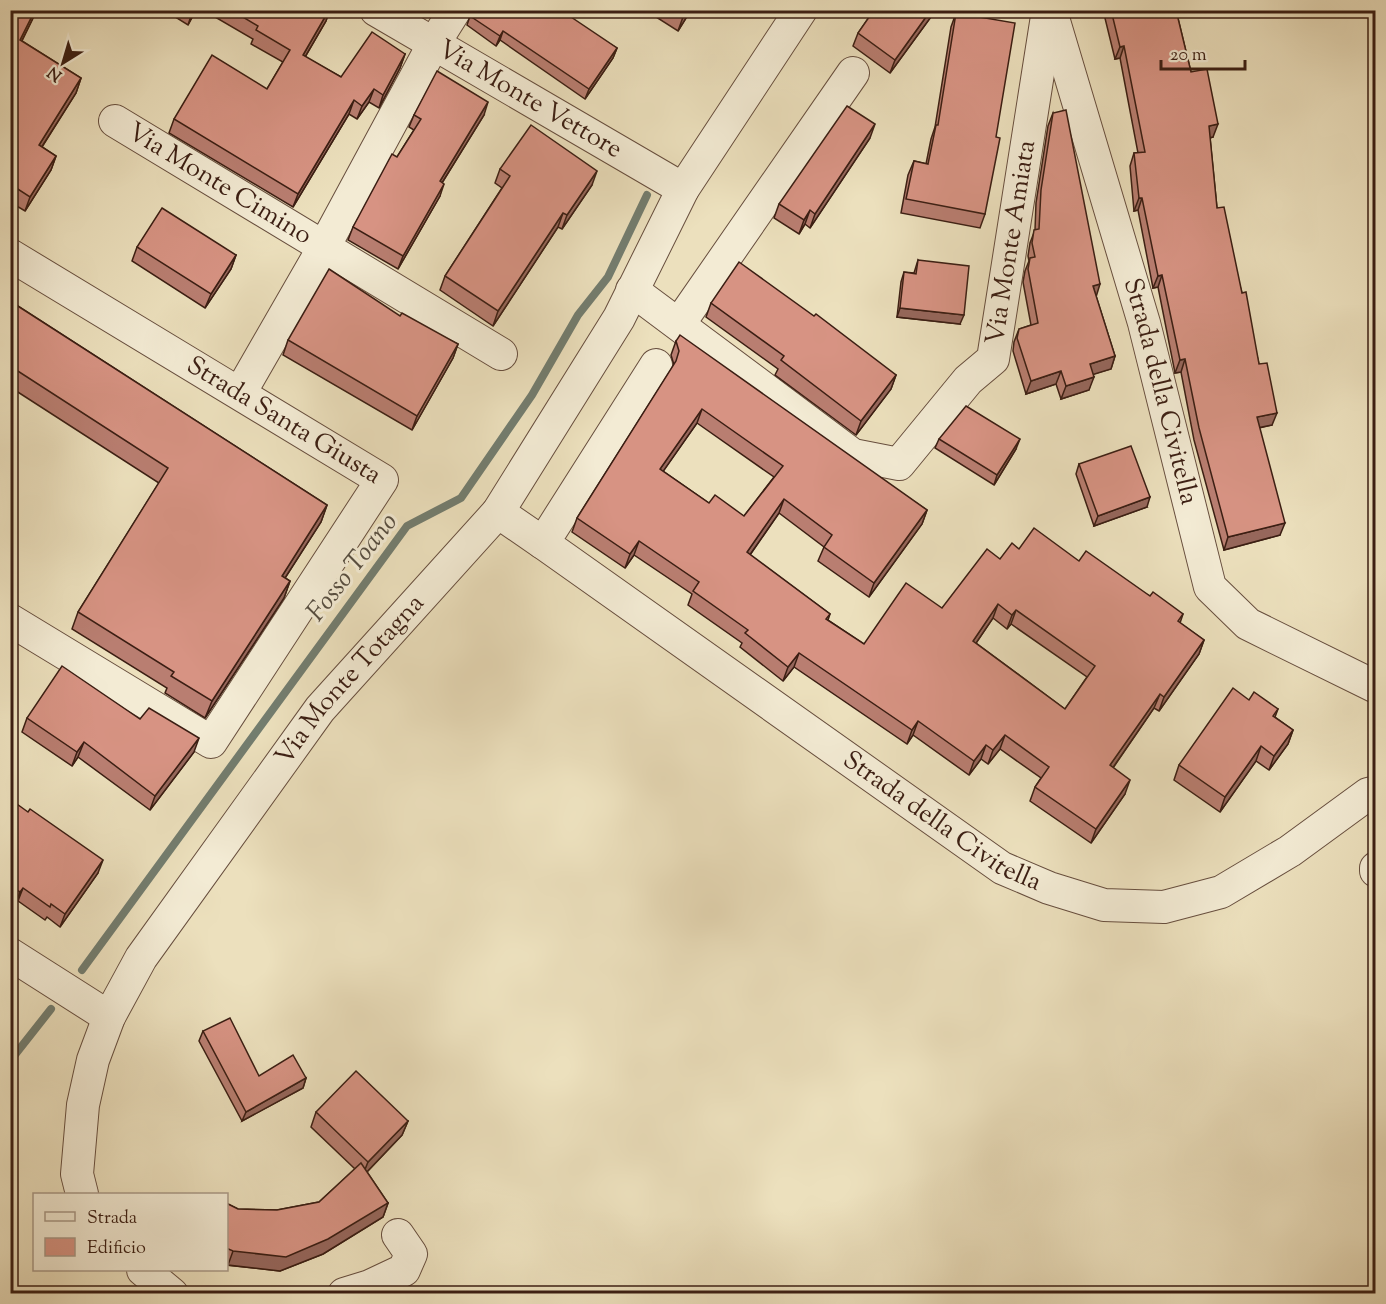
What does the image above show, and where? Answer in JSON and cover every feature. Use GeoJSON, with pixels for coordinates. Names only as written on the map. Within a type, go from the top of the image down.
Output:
{"type":"FeatureCollection","features":[{"type":"Feature","properties":{"kind":"street","name":"Via Monte Vettore"},"geometry":{"type":"LineString","coordinates":[[376,10],[683,189]]}},
{"type":"Feature","properties":{"kind":"street","name":"Via Monte Cimino"},"geometry":{"type":"LineString","coordinates":[[240,393],[324,248],[455,10]]}},
{"type":"Feature","properties":{"kind":"street","name":"Via Monte Totagna"},"geometry":{"type":"LineString","coordinates":[[82,1193],[77,1174],[82,1105],[93,1060],[109,1017],[141,958],[320,709],[498,512],[619,318],[683,189],[801,10]]}},
{"type":"Feature","properties":{"kind":"street","name":"Via Monte Amiata"},"geometry":{"type":"LineString","coordinates":[[632,290],[853,455],[899,464],[968,380],[993,359],[1049,10]]}},
{"type":"Feature","properties":{"kind":"street","name":"Strada della Civitella"},"geometry":{"type":"LineString","coordinates":[[1049,10],[1144,323],[1210,587],[1248,624],[1376,687]]}},
{"type":"Feature","properties":{"kind":"street"},"geometry":{"type":"LineString","coordinates":[[679,324],[853,73]]}},
{"type":"Feature","properties":{"kind":"street","name":"Via Monte Cimino"},"geometry":{"type":"LineString","coordinates":[[115,121],[501,354]]}},
{"type":"Feature","properties":{"kind":"street","name":"Strada Santa Giusta"},"geometry":{"type":"LineString","coordinates":[[10,255],[382,480],[211,742],[10,620]]}},
{"type":"Feature","properties":{"kind":"street"},"geometry":{"type":"LineString","coordinates":[[543,543],[656,365]]}},
{"type":"Feature","properties":{"kind":"street","name":"Strada della Civitella"},"geometry":{"type":"LineString","coordinates":[[498,512],[1002,868],[1049,888],[1104,905],[1164,907],[1221,892],[1290,851],[1368,794],[1376,792]]}},
{"type":"Feature","properties":{"kind":"street"},"geometry":{"type":"LineString","coordinates":[[10,954],[109,1017]]}},
{"type":"Feature","properties":{"kind":"street"},"geometry":{"type":"LineString","coordinates":[[344,1293],[370,1286],[404,1270],[411,1254],[398,1235]]}},
{"type":"Feature","properties":{"kind":"street"},"geometry":{"type":"LineString","coordinates":[[145,1271],[172,1293]]}},
{"type":"Feature","properties":{"kind":"building"},"geometry":{"type":"Polygon","coordinates":[[[10,10],[35,10],[20,40],[81,78],[39,145],[56,156],[30,197],[10,184],[10,10]]]}},
{"type":"Feature","properties":{"kind":"building"},"geometry":{"type":"Polygon","coordinates":[[[231,10],[329,10],[303,55],[341,77],[372,32],[405,54],[383,95],[374,89],[362,106],[354,100],[298,194],[174,119],[212,55],[267,89],[290,50],[256,30],[258,26],[231,10]]]}},
{"type":"Feature","properties":{"kind":"building"},"geometry":{"type":"Polygon","coordinates":[[[472,10],[554,10],[563,16],[565,13],[617,48],[589,89],[503,31],[500,36],[470,16],[472,10]]]}},
{"type":"Feature","properties":{"kind":"building"},"geometry":{"type":"Polygon","coordinates":[[[673,10],[687,10],[683,17],[673,10]]]}},
{"type":"Feature","properties":{"kind":"building"},"geometry":{"type":"Polygon","coordinates":[[[874,10],[931,10],[895,60],[858,33],[874,10]]]}},
{"type":"Feature","properties":{"kind":"building"},"geometry":{"type":"Polygon","coordinates":[[[1111,10],[1176,10],[1191,72],[1207,69],[1218,124],[1209,126],[1217,208],[1224,207],[1242,293],[1246,292],[1259,364],[1267,363],[1277,413],[1257,417],[1285,523],[1228,537],[1199,428],[1185,359],[1180,360],[1162,275],[1158,276],[1142,198],[1139,198],[1134,153],[1145,152],[1124,46],[1120,47],[1111,10]]]}},
{"type":"Feature","properties":{"kind":"building"},"geometry":{"type":"Polygon","coordinates":[[[956,13],[1015,23],[996,137],[1000,138],[985,214],[906,199],[914,161],[928,164],[936,125],[938,125],[956,13]]]}},
{"type":"Feature","properties":{"kind":"building"},"geometry":{"type":"Polygon","coordinates":[[[437,71],[488,102],[440,181],[444,184],[403,256],[353,227],[392,154],[397,157],[421,119],[414,115],[437,71]]]}},
{"type":"Feature","properties":{"kind":"building"},"geometry":{"type":"Polygon","coordinates":[[[847,106],[875,124],[815,214],[810,210],[804,220],[779,204],[847,106]]]}},
{"type":"Feature","properties":{"kind":"building"},"geometry":{"type":"Polygon","coordinates":[[[1066,110],[1100,284],[1093,286],[1115,356],[1090,364],[1094,377],[1066,386],[1061,371],[1031,381],[1017,338],[1019,329],[1038,323],[1028,269],[1030,258],[1035,257],[1032,243],[1034,230],[1039,229],[1041,190],[1053,113],[1066,110]]]}},
{"type":"Feature","properties":{"kind":"building"},"geometry":{"type":"Polygon","coordinates":[[[531,125],[597,171],[567,215],[563,213],[498,311],[445,276],[510,176],[500,169],[531,125]]]}},
{"type":"Feature","properties":{"kind":"building"},"geometry":{"type":"Polygon","coordinates":[[[162,208],[236,255],[211,294],[137,247],[162,208]]]}},
{"type":"Feature","properties":{"kind":"building"},"geometry":{"type":"Polygon","coordinates":[[[918,260],[969,266],[964,315],[900,308],[904,272],[916,274],[918,260]]]}},
{"type":"Feature","properties":{"kind":"building"},"geometry":{"type":"Polygon","coordinates":[[[739,262],[814,316],[816,314],[896,375],[861,421],[781,360],[784,356],[711,303],[739,262]]]}},
{"type":"Feature","properties":{"kind":"building"},"geometry":{"type":"Polygon","coordinates":[[[329,269],[400,316],[402,313],[458,344],[417,416],[288,340],[329,269]]]}},
{"type":"Feature","properties":{"kind":"building"},"geometry":{"type":"Polygon","coordinates":[[[10,301],[327,505],[282,576],[290,581],[212,701],[171,676],[174,672],[78,612],[168,468],[10,366],[10,301]]]}},
{"type":"Feature","properties":{"kind":"building"},"geometry":{"type":"Polygon","coordinates":[[[680,335],[927,510],[874,583],[824,547],[832,535],[784,499],[747,552],[830,614],[826,619],[864,644],[906,583],[942,608],[987,549],[1000,559],[1012,543],[1019,549],[1034,528],[1079,561],[1086,551],[1150,596],[1153,592],[1183,614],[1178,621],[1204,640],[1164,697],[1160,694],[1110,765],[1130,780],[1096,829],[1035,787],[1049,767],[1005,735],[993,750],[986,745],[974,761],[918,721],[912,730],[799,653],[788,667],[745,633],[748,630],[693,591],[699,582],[639,541],[630,554],[577,518],[676,361],[679,351],[676,341],[680,335]],[[702,409],[660,469],[709,503],[715,495],[744,516],[783,466],[702,409]],[[998,604],[973,641],[1065,709],[1095,666],[1016,610],[1012,615],[998,604]]]}},
{"type":"Feature","properties":{"kind":"building"},"geometry":{"type":"Polygon","coordinates":[[[966,406],[1020,439],[997,475],[939,439],[966,406]]]}},
{"type":"Feature","properties":{"kind":"building"},"geometry":{"type":"Polygon","coordinates":[[[1131,446],[1150,497],[1098,516],[1079,464],[1131,446]]]}},
{"type":"Feature","properties":{"kind":"building"},"geometry":{"type":"Polygon","coordinates":[[[10,519],[17,524],[10,533],[10,519]]]}},
{"type":"Feature","properties":{"kind":"building"},"geometry":{"type":"Polygon","coordinates":[[[62,666],[140,719],[149,708],[199,738],[155,796],[84,742],[77,752],[27,718],[62,666]]]}},
{"type":"Feature","properties":{"kind":"building"},"geometry":{"type":"Polygon","coordinates":[[[1233,688],[1249,700],[1254,692],[1278,709],[1273,716],[1293,730],[1274,756],[1261,746],[1225,797],[1179,765],[1233,688]]]}},
{"type":"Feature","properties":{"kind":"building"},"geometry":{"type":"Polygon","coordinates":[[[10,799],[28,812],[30,809],[103,860],[65,914],[51,904],[50,907],[23,888],[20,892],[10,886],[10,799]]]}},
{"type":"Feature","properties":{"kind":"building"},"geometry":{"type":"Polygon","coordinates":[[[230,1018],[259,1076],[293,1055],[306,1078],[246,1112],[203,1031],[230,1018]]]}},
{"type":"Feature","properties":{"kind":"building"},"geometry":{"type":"Polygon","coordinates":[[[356,1071],[408,1121],[368,1162],[316,1112],[356,1071]]]}},
{"type":"Feature","properties":{"kind":"building"},"geometry":{"type":"Polygon","coordinates":[[[361,1163],[388,1203],[328,1239],[286,1257],[228,1249],[228,1204],[238,1209],[277,1210],[319,1202],[361,1163]]]}},
{"type":"Feature","properties":{"kind":"waterway","name":"Fosso Toano"},"geometry":{"type":"LineString","coordinates":[[82,970],[407,526],[461,498],[532,395],[578,315],[608,277],[647,195]]}},
{"type":"Feature","properties":{"kind":"waterway","name":"Fosso Toano"},"geometry":{"type":"LineString","coordinates":[[10,1061],[51,1009]]}}]}
